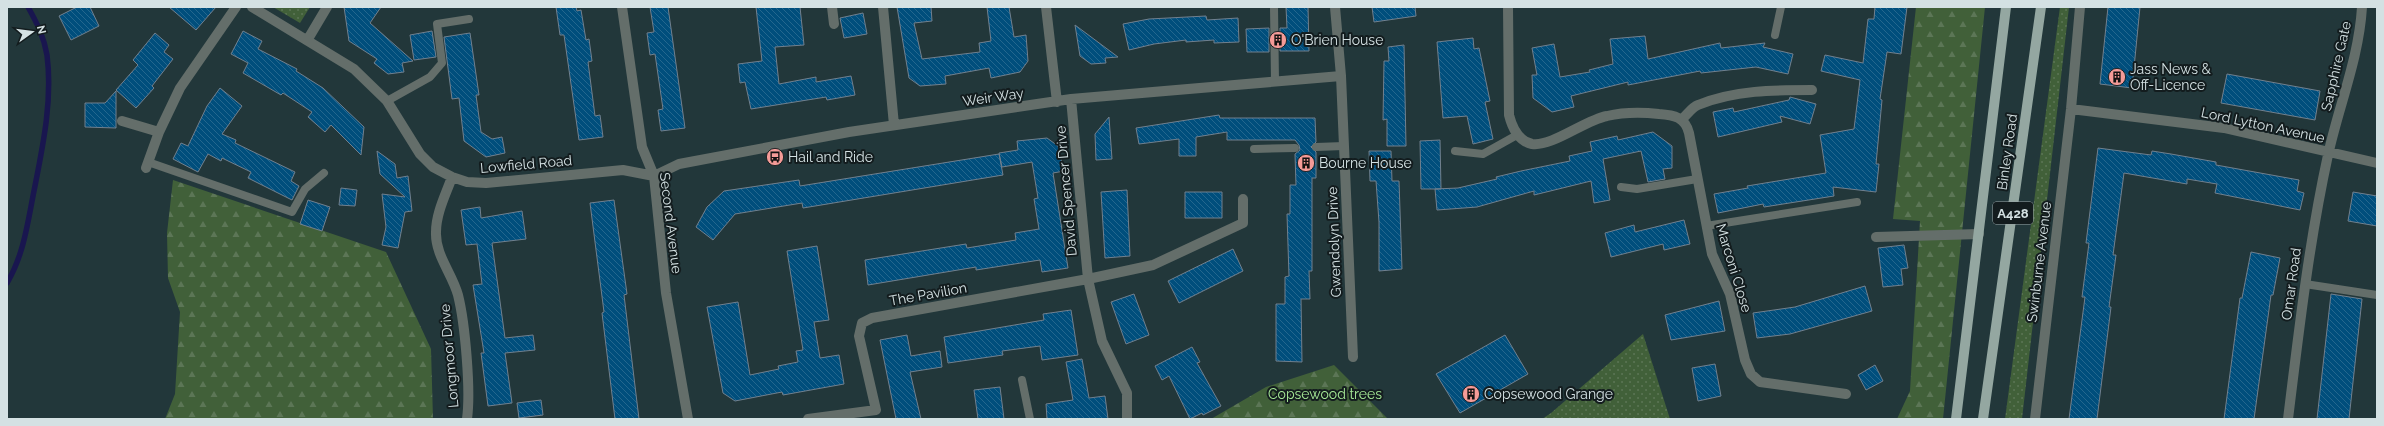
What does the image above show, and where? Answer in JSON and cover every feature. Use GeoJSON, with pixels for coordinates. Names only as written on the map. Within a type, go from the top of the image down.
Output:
{"type":"FeatureCollection","features":[{"type":"Feature","properties":{"kind":"main road","name":"Binley Road"},"geometry":{"type":"LineString","coordinates":[[1956,419],[2006,7]]}},
{"type":"Feature","properties":{"kind":"main road","name":"Binley Road"},"geometry":{"type":"LineString","coordinates":[[1983,419],[2041,7]]}},
{"type":"Feature","properties":{"kind":"street"},"geometry":{"type":"LineString","coordinates":[[147,165],[159,132],[180,88],[236,7]]}},
{"type":"Feature","properties":{"kind":"street","name":"Lowfield Road"},"geometry":{"type":"LineString","coordinates":[[252,7],[308,39],[354,69],[387,101],[420,154],[433,166],[452,177],[467,182],[486,183],[623,170],[654,176]]}},
{"type":"Feature","properties":{"kind":"street"},"geometry":{"type":"LineString","coordinates":[[308,39],[327,7]]}},
{"type":"Feature","properties":{"kind":"street","name":"Second Avenue"},"geometry":{"type":"LineString","coordinates":[[622,7],[642,147],[654,176],[655,206],[666,293],[688,419]]}},
{"type":"Feature","properties":{"kind":"street"},"geometry":{"type":"LineString","coordinates":[[832,7],[834,24]]}},
{"type":"Feature","properties":{"kind":"street"},"geometry":{"type":"LineString","coordinates":[[883,7],[894,125]]}},
{"type":"Feature","properties":{"kind":"street"},"geometry":{"type":"LineString","coordinates":[[1046,7],[1057,102]]}},
{"type":"Feature","properties":{"kind":"street","name":"Gwendolyn Drive"},"geometry":{"type":"LineString","coordinates":[[1335,7],[1341,76],[1353,357]]}},
{"type":"Feature","properties":{"kind":"street"},"geometry":{"type":"LineString","coordinates":[[1508,7],[1509,114],[1511,126],[1517,135],[1532,144],[1545,142],[1590,121],[1607,116],[1635,112],[1673,115],[1682,119],[1696,105],[1727,96],[1763,90],[1812,90]]}},
{"type":"Feature","properties":{"kind":"street","name":"Swinburne Avenue"},"geometry":{"type":"LineString","coordinates":[[2035,419],[2071,109],[2080,7]]}},
{"type":"Feature","properties":{"kind":"street","name":"Sapphire Gate"},"geometry":{"type":"LineString","coordinates":[[2329,153],[2351,77],[2362,7]]}},
{"type":"Feature","properties":{"kind":"street","name":"Weir Way"},"geometry":{"type":"LineString","coordinates":[[654,176],[679,164],[894,125],[1071,100],[1341,76]]}},
{"type":"Feature","properties":{"kind":"street","name":"David Spencer Drive"},"geometry":{"type":"LineString","coordinates":[[1071,100],[1088,279],[1102,341],[1127,393],[1127,419]]}},
{"type":"Feature","properties":{"kind":"street","name":"Lord Lytton Avenue"},"geometry":{"type":"LineString","coordinates":[[2071,109],[2224,128],[2377,163]]}},
{"type":"Feature","properties":{"kind":"street","name":"Marconi Close"},"geometry":{"type":"LineString","coordinates":[[1682,119],[1687,125],[1690,133],[1712,254],[1730,294],[1741,345],[1751,374],[1760,382],[1846,394]]}},
{"type":"Feature","properties":{"kind":"street"},"geometry":{"type":"LineString","coordinates":[[122,120],[159,132]]}},
{"type":"Feature","properties":{"kind":"street","name":"Omar Road"},"geometry":{"type":"LineString","coordinates":[[2288,419],[2304,284],[2329,153]]}},
{"type":"Feature","properties":{"kind":"street","name":"Longmoor Drive"},"geometry":{"type":"LineString","coordinates":[[452,177],[439,214],[436,232],[437,246],[458,295],[467,382],[467,419]]}},
{"type":"Feature","properties":{"kind":"street"},"geometry":{"type":"LineString","coordinates":[[1088,279],[1153,265],[1243,223],[1243,199]]}},
{"type":"Feature","properties":{"kind":"street"},"geometry":{"type":"LineString","coordinates":[[1876,237],[1979,234]]}},
{"type":"Feature","properties":{"kind":"street","name":"The Pavilion"},"geometry":{"type":"LineString","coordinates":[[808,419],[877,415],[859,336],[862,323],[872,318],[1088,279]]}},
{"type":"Feature","properties":{"kind":"lane"},"geometry":{"type":"LineString","coordinates":[[1274,7],[1275,82]]}},
{"type":"Feature","properties":{"kind":"lane"},"geometry":{"type":"LineString","coordinates":[[1775,35],[1781,7]]}},
{"type":"Feature","properties":{"kind":"lane"},"geometry":{"type":"LineString","coordinates":[[387,101],[430,77],[442,63],[437,24],[469,20]]}},
{"type":"Feature","properties":{"kind":"lane"},"geometry":{"type":"LineString","coordinates":[[1455,151],[1483,154],[1517,135]]}},
{"type":"Feature","properties":{"kind":"lane"},"geometry":{"type":"LineString","coordinates":[[1316,147],[1344,146]]}},
{"type":"Feature","properties":{"kind":"lane"},"geometry":{"type":"LineString","coordinates":[[1254,149],[1295,148]]}},
{"type":"Feature","properties":{"kind":"lane"},"geometry":{"type":"LineString","coordinates":[[147,165],[292,212],[306,189],[324,173]]}},
{"type":"Feature","properties":{"kind":"lane"},"geometry":{"type":"LineString","coordinates":[[1621,187],[1637,189],[1697,178]]}},
{"type":"Feature","properties":{"kind":"lane"},"geometry":{"type":"LineString","coordinates":[[1706,226],[1857,202]]}},
{"type":"Feature","properties":{"kind":"lane"},"geometry":{"type":"LineString","coordinates":[[2304,284],[2377,295]]}},
{"type":"Feature","properties":{"kind":"lane"},"geometry":{"type":"LineString","coordinates":[[1022,380],[1030,419]]}},
{"type":"Feature","properties":{"kind":"green space"},"geometry":{"type":"Polygon","coordinates":[[[273,7],[310,7],[300,23],[273,7]]]}},
{"type":"Feature","properties":{"kind":"green space"},"geometry":{"type":"Polygon","coordinates":[[[1916,7],[1985,7],[1943,419],[1897,419],[1910,391],[1920,221],[1893,219],[1916,7]]]}},
{"type":"Feature","properties":{"kind":"green space"},"geometry":{"type":"Polygon","coordinates":[[[2060,7],[2069,7],[2022,419],[2005,419],[2060,7]]]}},
{"type":"Feature","properties":{"kind":"green space"},"geometry":{"type":"Polygon","coordinates":[[[173,180],[386,252],[431,349],[433,419],[165,419],[175,394],[180,312],[168,278],[167,233],[173,180]]]}},
{"type":"Feature","properties":{"kind":"green space"},"geometry":{"type":"Polygon","coordinates":[[[1643,334],[1670,419],[1542,419],[1551,413],[1643,334]]]}},
{"type":"Feature","properties":{"kind":"green space","name":"Copsewood trees"},"geometry":{"type":"Polygon","coordinates":[[[1334,365],[1388,419],[1211,419],[1266,387],[1334,365]]]}},
{"type":"Feature","properties":{"kind":"building"},"geometry":{"type":"Polygon","coordinates":[[[77,7],[90,7],[99,26],[71,40],[59,16],[77,7]]]}},
{"type":"Feature","properties":{"kind":"building"},"geometry":{"type":"Polygon","coordinates":[[[169,7],[216,7],[196,30],[169,7]]]}},
{"type":"Feature","properties":{"kind":"building"},"geometry":{"type":"Polygon","coordinates":[[[344,7],[381,7],[370,23],[413,61],[402,63],[404,72],[388,74],[374,63],[377,59],[349,41],[344,7]]]}},
{"type":"Feature","properties":{"kind":"building"},"geometry":{"type":"Polygon","coordinates":[[[556,7],[576,7],[577,11],[581,10],[586,40],[589,39],[592,61],[588,62],[595,116],[600,115],[603,137],[579,140],[564,35],[560,35],[556,7]]]}},
{"type":"Feature","properties":{"kind":"building"},"geometry":{"type":"Polygon","coordinates":[[[650,7],[668,7],[685,128],[661,131],[658,110],[663,109],[655,54],[650,55],[647,33],[654,32],[650,7]]]}},
{"type":"Feature","properties":{"kind":"building"},"geometry":{"type":"Polygon","coordinates":[[[756,7],[800,7],[804,45],[775,47],[779,84],[816,77],[816,82],[851,76],[855,95],[827,100],[826,97],[751,109],[745,82],[740,83],[738,64],[762,61],[756,7]]]}},
{"type":"Feature","properties":{"kind":"building"},"geometry":{"type":"Polygon","coordinates":[[[897,7],[931,7],[932,21],[914,23],[922,59],[980,52],[979,43],[991,41],[987,7],[1009,7],[1014,37],[1026,35],[1028,61],[1020,72],[991,78],[989,68],[945,76],[946,84],[920,86],[909,78],[897,7]]]}},
{"type":"Feature","properties":{"kind":"building"},"geometry":{"type":"Polygon","coordinates":[[[1286,7],[1308,7],[1309,51],[1280,51],[1280,28],[1287,28],[1286,7]]]}},
{"type":"Feature","properties":{"kind":"building"},"geometry":{"type":"Polygon","coordinates":[[[1372,7],[1415,7],[1416,16],[1374,22],[1372,7]]]}},
{"type":"Feature","properties":{"kind":"building"},"geometry":{"type":"Polygon","coordinates":[[[1875,7],[1907,7],[1901,54],[1887,52],[1880,99],[1882,100],[1876,164],[1879,164],[1876,192],[1833,187],[1834,196],[1764,207],[1763,204],[1718,213],[1714,194],[1748,188],[1747,186],[1826,173],[1820,135],[1854,129],[1860,80],[1821,71],[1825,55],[1863,63],[1868,19],[1874,19],[1875,7]]]}},
{"type":"Feature","properties":{"kind":"building"},"geometry":{"type":"Polygon","coordinates":[[[2108,7],[2140,7],[2132,88],[2100,84],[2108,7]]]}},
{"type":"Feature","properties":{"kind":"building"},"geometry":{"type":"Polygon","coordinates":[[[863,13],[867,34],[844,38],[840,18],[863,13]]]}},
{"type":"Feature","properties":{"kind":"building"},"geometry":{"type":"Polygon","coordinates":[[[1206,16],[1207,20],[1238,18],[1239,42],[1214,43],[1214,40],[1186,42],[1186,40],[1154,44],[1129,50],[1123,24],[1149,19],[1206,16]]]}},
{"type":"Feature","properties":{"kind":"building"},"geometry":{"type":"Polygon","coordinates":[[[1075,25],[1118,57],[1105,58],[1106,63],[1091,64],[1080,56],[1075,25]]]}},
{"type":"Feature","properties":{"kind":"building"},"geometry":{"type":"Polygon","coordinates":[[[1269,28],[1269,52],[1247,52],[1246,29],[1269,28]]]}},
{"type":"Feature","properties":{"kind":"building"},"geometry":{"type":"Polygon","coordinates":[[[243,31],[262,41],[258,49],[297,69],[296,71],[323,88],[364,127],[361,155],[331,125],[325,132],[308,117],[312,112],[283,93],[281,95],[243,73],[248,63],[231,54],[243,31]]]}},
{"type":"Feature","properties":{"kind":"building"},"geometry":{"type":"Polygon","coordinates":[[[432,31],[436,57],[414,60],[410,35],[432,31]]]}},
{"type":"Feature","properties":{"kind":"building"},"geometry":{"type":"Polygon","coordinates":[[[155,33],[169,45],[164,52],[173,59],[152,86],[154,88],[136,108],[116,90],[138,65],[133,60],[155,33]]]}},
{"type":"Feature","properties":{"kind":"building"},"geometry":{"type":"Polygon","coordinates":[[[470,33],[479,95],[476,95],[481,132],[492,139],[502,137],[505,153],[486,157],[464,141],[459,98],[452,99],[444,37],[470,33]]]}},
{"type":"Feature","properties":{"kind":"building"},"geometry":{"type":"Polygon","coordinates":[[[1645,36],[1648,59],[1720,43],[1721,48],[1765,43],[1763,47],[1793,54],[1788,74],[1756,67],[1701,73],[1700,71],[1628,85],[1628,82],[1571,96],[1574,107],[1552,112],[1533,98],[1532,75],[1537,75],[1532,48],[1554,44],[1560,77],[1590,72],[1589,70],[1613,64],[1610,39],[1645,36]]]}},
{"type":"Feature","properties":{"kind":"building"},"geometry":{"type":"Polygon","coordinates":[[[1473,38],[1474,49],[1479,48],[1490,101],[1485,102],[1493,139],[1473,144],[1467,116],[1443,118],[1437,42],[1473,38]]]}},
{"type":"Feature","properties":{"kind":"building"},"geometry":{"type":"Polygon","coordinates":[[[1404,45],[1406,146],[1387,146],[1387,119],[1383,120],[1384,61],[1389,61],[1388,47],[1404,45]]]}},
{"type":"Feature","properties":{"kind":"building"},"geometry":{"type":"Polygon","coordinates":[[[2227,74],[2320,91],[2315,120],[2221,103],[2227,74]]]}},
{"type":"Feature","properties":{"kind":"building"},"geometry":{"type":"Polygon","coordinates":[[[220,88],[242,106],[222,134],[236,140],[235,143],[295,172],[291,181],[299,186],[292,200],[248,178],[251,172],[222,158],[221,161],[208,154],[198,172],[173,159],[181,143],[188,146],[207,106],[220,88]]]}},
{"type":"Feature","properties":{"kind":"building"},"geometry":{"type":"Polygon","coordinates":[[[116,91],[116,128],[85,127],[85,103],[105,103],[116,91]]]}},
{"type":"Feature","properties":{"kind":"building"},"geometry":{"type":"Polygon","coordinates":[[[1790,97],[1816,104],[1810,124],[1780,116],[1782,122],[1718,137],[1713,112],[1733,108],[1734,112],[1789,100],[1790,97]]]}},
{"type":"Feature","properties":{"kind":"building"},"geometry":{"type":"Polygon","coordinates":[[[1219,115],[1220,118],[1315,118],[1316,142],[1311,147],[1316,152],[1316,178],[1312,178],[1312,271],[1309,271],[1310,299],[1301,299],[1302,362],[1276,361],[1276,304],[1285,304],[1285,277],[1289,276],[1287,214],[1290,214],[1290,185],[1296,185],[1295,154],[1300,150],[1299,145],[1295,140],[1227,140],[1227,132],[1196,137],[1196,156],[1179,156],[1179,139],[1139,144],[1136,128],[1219,115]]]}},
{"type":"Feature","properties":{"kind":"building"},"geometry":{"type":"Polygon","coordinates":[[[1109,117],[1112,159],[1096,160],[1095,134],[1109,117]]]}},
{"type":"Feature","properties":{"kind":"building"},"geometry":{"type":"Polygon","coordinates":[[[1653,132],[1672,146],[1672,168],[1663,169],[1665,179],[1648,182],[1641,151],[1603,159],[1610,200],[1594,203],[1591,181],[1534,195],[1534,191],[1477,207],[1437,210],[1435,189],[1458,188],[1497,179],[1496,177],[1570,161],[1569,156],[1592,151],[1590,142],[1617,136],[1618,140],[1653,132]]]}},
{"type":"Feature","properties":{"kind":"building"},"geometry":{"type":"Polygon","coordinates":[[[1047,138],[1058,146],[1064,171],[1053,173],[1068,268],[1042,272],[1040,260],[976,270],[976,267],[868,285],[865,260],[966,244],[967,248],[1016,240],[1015,233],[1039,229],[1034,199],[1038,198],[1032,162],[1002,167],[999,153],[1018,150],[1017,141],[1047,138]]]}},
{"type":"Feature","properties":{"kind":"building"},"geometry":{"type":"Polygon","coordinates":[[[1440,140],[1441,189],[1421,189],[1420,141],[1440,140]]]}},
{"type":"Feature","properties":{"kind":"building"},"geometry":{"type":"Polygon","coordinates":[[[2098,148],[2151,155],[2152,151],[2171,154],[2216,162],[2216,165],[2299,180],[2297,191],[2304,193],[2300,210],[2215,193],[2217,184],[2187,179],[2187,184],[2124,173],[2113,255],[2116,255],[2109,307],[2111,307],[2097,419],[2069,419],[2085,297],[2082,297],[2089,243],[2086,243],[2098,148]]]}},
{"type":"Feature","properties":{"kind":"building"},"geometry":{"type":"Polygon","coordinates":[[[377,151],[395,164],[397,178],[408,176],[412,211],[405,212],[398,248],[382,245],[386,227],[382,194],[405,197],[380,174],[377,151]]]}},
{"type":"Feature","properties":{"kind":"building"},"geometry":{"type":"Polygon","coordinates":[[[1369,151],[1391,151],[1392,181],[1399,181],[1402,269],[1379,271],[1379,222],[1376,181],[1370,181],[1369,151]]]}},
{"type":"Feature","properties":{"kind":"building"},"geometry":{"type":"Polygon","coordinates":[[[999,154],[1003,175],[803,208],[802,203],[735,214],[713,240],[696,227],[707,207],[724,191],[799,180],[800,186],[999,154]]]}},
{"type":"Feature","properties":{"kind":"building"},"geometry":{"type":"Polygon","coordinates":[[[341,188],[357,190],[355,206],[339,205],[341,188]]]}},
{"type":"Feature","properties":{"kind":"building"},"geometry":{"type":"Polygon","coordinates":[[[1127,190],[1130,256],[1105,258],[1101,192],[1127,190]]]}},
{"type":"Feature","properties":{"kind":"building"},"geometry":{"type":"Polygon","coordinates":[[[1185,192],[1222,192],[1222,218],[1185,218],[1185,192]]]}},
{"type":"Feature","properties":{"kind":"building"},"geometry":{"type":"Polygon","coordinates":[[[2353,192],[2377,196],[2377,226],[2348,221],[2353,192]]]}},
{"type":"Feature","properties":{"kind":"building"},"geometry":{"type":"Polygon","coordinates":[[[308,200],[330,207],[322,231],[300,224],[308,200]]]}},
{"type":"Feature","properties":{"kind":"building"},"geometry":{"type":"Polygon","coordinates":[[[614,200],[627,294],[624,295],[639,419],[615,419],[602,313],[604,312],[590,203],[614,200]]]}},
{"type":"Feature","properties":{"kind":"building"},"geometry":{"type":"Polygon","coordinates":[[[480,207],[481,218],[522,211],[526,239],[492,243],[505,338],[533,335],[535,350],[505,353],[512,403],[488,406],[481,353],[484,353],[473,285],[482,284],[477,244],[466,245],[461,210],[480,207]]]}},
{"type":"Feature","properties":{"kind":"building"},"geometry":{"type":"Polygon","coordinates":[[[1684,220],[1690,244],[1664,250],[1663,244],[1611,257],[1605,233],[1634,225],[1635,232],[1684,220]]]}},
{"type":"Feature","properties":{"kind":"building"},"geometry":{"type":"Polygon","coordinates":[[[1904,245],[1908,268],[1901,269],[1903,285],[1883,287],[1878,248],[1904,245]]]}},
{"type":"Feature","properties":{"kind":"building"},"geometry":{"type":"Polygon","coordinates":[[[817,246],[829,320],[814,322],[820,358],[839,355],[844,384],[783,395],[782,392],[735,401],[723,393],[707,307],[738,302],[750,375],[779,369],[778,366],[798,362],[796,351],[803,350],[787,251],[817,246]]]}},
{"type":"Feature","properties":{"kind":"building"},"geometry":{"type":"Polygon","coordinates":[[[1233,249],[1243,271],[1179,303],[1168,281],[1233,249]]]}},
{"type":"Feature","properties":{"kind":"building"},"geometry":{"type":"Polygon","coordinates":[[[2251,252],[2280,258],[2273,295],[2271,295],[2254,419],[2224,419],[2240,298],[2242,298],[2251,252]]]}},
{"type":"Feature","properties":{"kind":"building"},"geometry":{"type":"Polygon","coordinates":[[[1865,286],[1872,311],[1790,334],[1757,338],[1753,313],[1795,307],[1865,286]]]}},
{"type":"Feature","properties":{"kind":"building"},"geometry":{"type":"Polygon","coordinates":[[[1134,294],[1149,335],[1126,344],[1111,302],[1134,294]]]}},
{"type":"Feature","properties":{"kind":"building"},"geometry":{"type":"Polygon","coordinates":[[[2331,294],[2362,299],[2349,419],[2317,419],[2331,294]]]}},
{"type":"Feature","properties":{"kind":"building"},"geometry":{"type":"Polygon","coordinates":[[[1719,301],[1725,331],[1671,340],[1665,315],[1719,301]]]}},
{"type":"Feature","properties":{"kind":"building"},"geometry":{"type":"Polygon","coordinates":[[[1071,310],[1078,355],[1042,360],[1040,346],[1002,351],[1003,355],[948,363],[944,337],[1044,320],[1043,314],[1071,310]]]}},
{"type":"Feature","properties":{"kind":"building"},"geometry":{"type":"Polygon","coordinates":[[[907,335],[911,356],[940,351],[942,367],[910,372],[921,419],[896,419],[880,340],[907,335]]]}},
{"type":"Feature","properties":{"kind":"building","name":"Copsewood Grange"},"geometry":{"type":"Polygon","coordinates":[[[1505,335],[1528,374],[1460,413],[1436,374],[1505,335]]]}},
{"type":"Feature","properties":{"kind":"building"},"geometry":{"type":"Polygon","coordinates":[[[1192,347],[1200,362],[1197,363],[1221,406],[1203,415],[1202,413],[1190,419],[1169,376],[1162,380],[1155,366],[1192,347]]]}},
{"type":"Feature","properties":{"kind":"building"},"geometry":{"type":"Polygon","coordinates":[[[1082,359],[1089,398],[1105,396],[1108,419],[1047,419],[1046,404],[1073,400],[1066,362],[1082,359]]]}},
{"type":"Feature","properties":{"kind":"building"},"geometry":{"type":"Polygon","coordinates":[[[1715,364],[1721,396],[1698,401],[1692,368],[1715,364]]]}},
{"type":"Feature","properties":{"kind":"building"},"geometry":{"type":"Polygon","coordinates":[[[1875,365],[1883,381],[1866,390],[1858,375],[1875,365]]]}},
{"type":"Feature","properties":{"kind":"building"},"geometry":{"type":"Polygon","coordinates":[[[1000,387],[1004,419],[978,419],[974,390],[1000,387]]]}},
{"type":"Feature","properties":{"kind":"building"},"geometry":{"type":"Polygon","coordinates":[[[541,400],[543,415],[519,418],[517,403],[541,400]]]}},
{"type":"Feature","properties":{"kind":"waterway"},"geometry":{"type":"LineString","coordinates":[[7,283],[21,252],[43,144],[48,108],[49,90],[47,55],[40,30],[28,7]]}},
{"type":"Feature","properties":{"kind":"place","name":"O'Brien House"},"geometry":{"type":"Point","coordinates":[1278,40]}},
{"type":"Feature","properties":{"kind":"place","name":"Jass News & Off-Licence"},"geometry":{"type":"Point","coordinates":[2117,77]}},
{"type":"Feature","properties":{"kind":"place","name":"Hail and Ride"},"geometry":{"type":"Point","coordinates":[775,157]}},
{"type":"Feature","properties":{"kind":"place","name":"Bourne House"},"geometry":{"type":"Point","coordinates":[1306,163]}},
{"type":"Feature","properties":{"kind":"place","name":"Copsewood Grange"},"geometry":{"type":"Point","coordinates":[1471,394]}}]}
